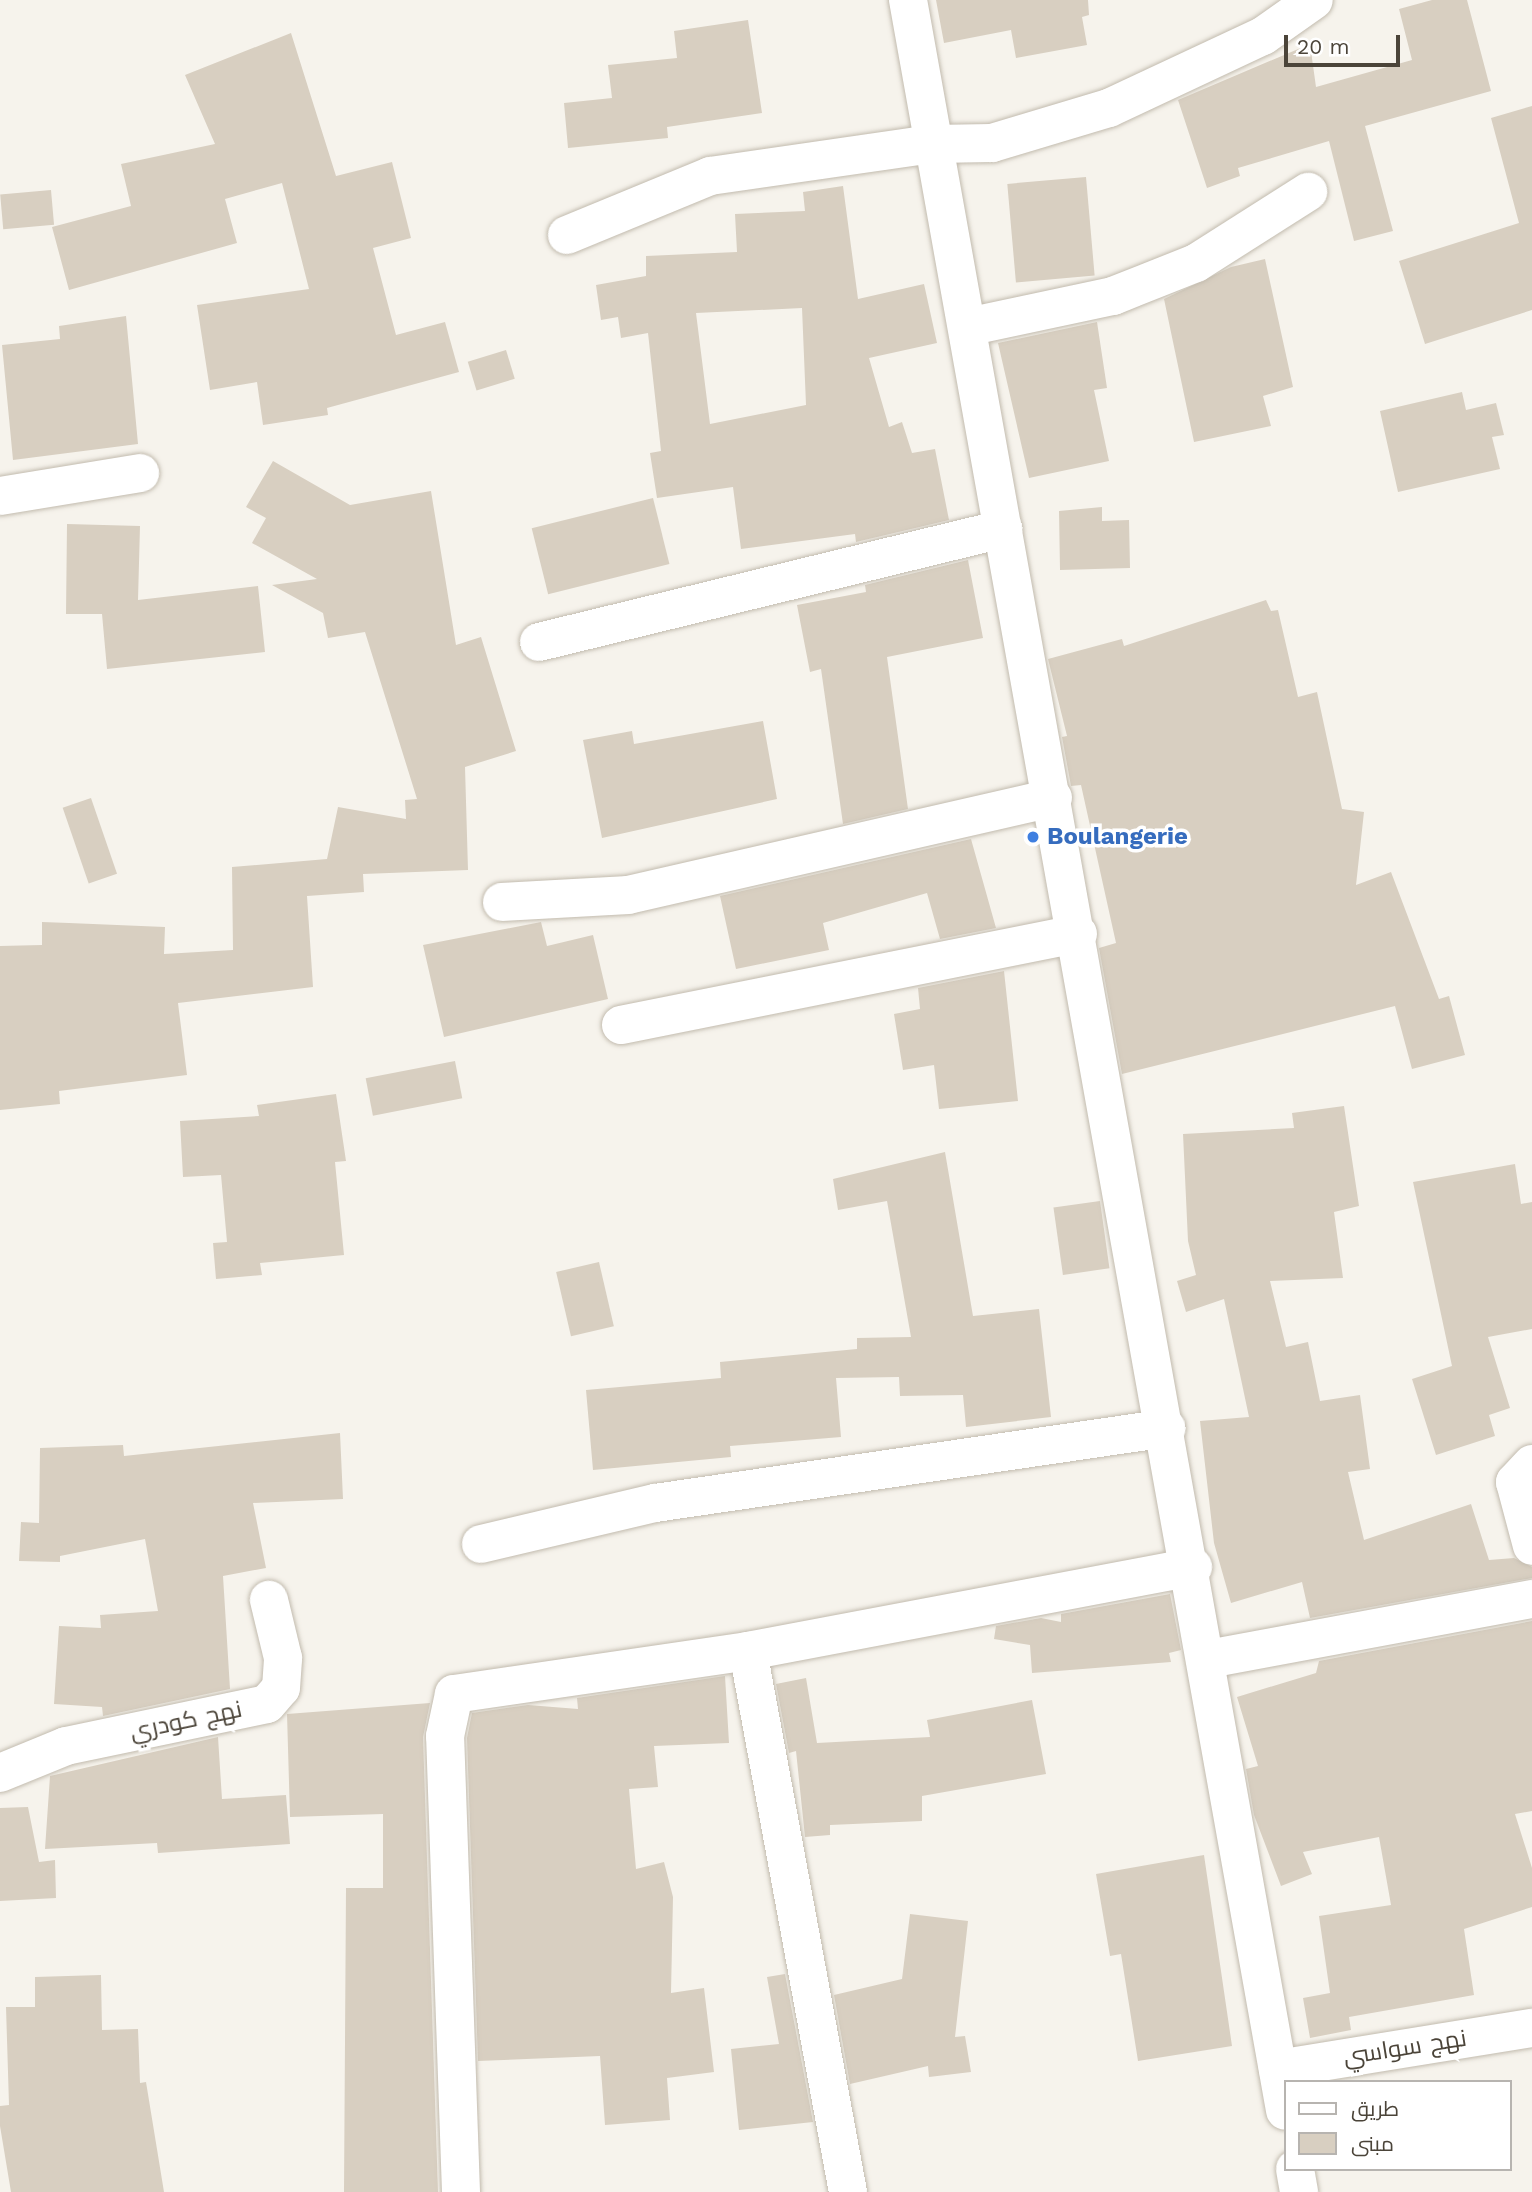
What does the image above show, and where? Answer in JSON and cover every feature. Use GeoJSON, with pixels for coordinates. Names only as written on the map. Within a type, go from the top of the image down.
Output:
{"type":"FeatureCollection","features":[{"type":"Feature","properties":{"kind":"street"},"geometry":{"type":"LineString","coordinates":[[908,0],[1193,1567],[1284,2104]]}},
{"type":"Feature","properties":{"kind":"street"},"geometry":{"type":"LineString","coordinates":[[567,236],[710,176],[933,144],[992,143],[1109,107],[1263,36],[1314,0]]}},
{"type":"Feature","properties":{"kind":"street"},"geometry":{"type":"LineString","coordinates":[[967,327],[1113,296],[1185,267],[1308,192]]}},
{"type":"Feature","properties":{"kind":"street"},"geometry":{"type":"LineString","coordinates":[[0,496],[140,473]]}},
{"type":"Feature","properties":{"kind":"street"},"geometry":{"type":"LineString","coordinates":[[539,642],[1003,529]]}},
{"type":"Feature","properties":{"kind":"street"},"geometry":{"type":"LineString","coordinates":[[502,902],[628,895],[1053,798]]}},
{"type":"Feature","properties":{"kind":"street"},"geometry":{"type":"LineString","coordinates":[[621,1025],[1077,934]]}},
{"type":"Feature","properties":{"kind":"street"},"geometry":{"type":"LineString","coordinates":[[481,1544],[654,1503],[1167,1428]]}},
{"type":"Feature","properties":{"kind":"street"},"geometry":{"type":"LineString","coordinates":[[1532,1464],[1515,1482],[1532,1546]]}},
{"type":"Feature","properties":{"kind":"street"},"geometry":{"type":"LineString","coordinates":[[461,2192],[445,1737],[454,1694],[748,1651],[1193,1567]]}},
{"type":"Feature","properties":{"kind":"street"},"geometry":{"type":"LineString","coordinates":[[1208,1659],[1532,1599]]}},
{"type":"Feature","properties":{"kind":"street","name":"نهج كودري"},"geometry":{"type":"LineString","coordinates":[[0,1773],[66,1745],[267,1704],[281,1688],[283,1658],[269,1600]]}},
{"type":"Feature","properties":{"kind":"street"},"geometry":{"type":"LineString","coordinates":[[748,1651],[848,2192]]}},
{"type":"Feature","properties":{"kind":"street","name":"نهج سواسي"},"geometry":{"type":"LineString","coordinates":[[1278,2069],[1532,2028]]}},
{"type":"Feature","properties":{"kind":"street"},"geometry":{"type":"LineString","coordinates":[[1296,2171],[1299,2192]]}},
{"type":"Feature","properties":{"kind":"building"},"geometry":{"type":"Polygon","coordinates":[[[936,0],[1088,0],[1089,15],[1082,17],[1087,45],[1016,58],[1011,30],[944,43],[936,0]]]}},
{"type":"Feature","properties":{"kind":"building"},"geometry":{"type":"Polygon","coordinates":[[[1432,0],[1467,0],[1491,91],[1365,126],[1393,231],[1354,241],[1329,141],[1238,168],[1240,176],[1207,188],[1178,100],[1310,44],[1316,87],[1412,60],[1399,9],[1432,0]]]}},
{"type":"Feature","properties":{"kind":"building"},"geometry":{"type":"Polygon","coordinates":[[[748,20],[762,113],[667,127],[668,138],[568,148],[564,103],[612,98],[608,65],[677,58],[674,31],[748,20]]]}},
{"type":"Feature","properties":{"kind":"building"},"geometry":{"type":"Polygon","coordinates":[[[291,33],[336,176],[392,162],[411,238],[373,248],[396,335],[445,322],[459,372],[327,408],[328,415],[263,425],[257,382],[210,390],[197,305],[309,289],[282,183],[225,199],[237,243],[69,290],[52,227],[131,206],[121,164],[215,144],[185,75],[291,33]]]}},
{"type":"Feature","properties":{"kind":"building"},"geometry":{"type":"Polygon","coordinates":[[[1532,106],[1532,310],[1425,344],[1399,261],[1519,223],[1491,118],[1532,106]]]}},
{"type":"Feature","properties":{"kind":"building"},"geometry":{"type":"Polygon","coordinates":[[[1086,177],[1095,276],[1016,283],[1007,184],[1086,177]]]}},
{"type":"Feature","properties":{"kind":"building"},"geometry":{"type":"Polygon","coordinates":[[[843,186],[858,299],[924,284],[937,343],[869,358],[889,427],[902,422],[912,453],[935,449],[949,520],[856,542],[855,534],[741,549],[733,487],[657,498],[650,453],[661,451],[648,333],[621,338],[618,317],[601,320],[596,285],[646,276],[646,256],[737,252],[735,214],[805,211],[803,192],[843,186]],[[802,308],[696,313],[710,424],[806,405],[802,308]]]}},
{"type":"Feature","properties":{"kind":"building"},"geometry":{"type":"Polygon","coordinates":[[[51,190],[54,225],[3,229],[0,194],[51,190]]]}},
{"type":"Feature","properties":{"kind":"building"},"geometry":{"type":"Polygon","coordinates":[[[1265,259],[1293,387],[1263,396],[1271,426],[1194,442],[1164,299],[1231,267],[1265,259]]]}},
{"type":"Feature","properties":{"kind":"building"},"geometry":{"type":"Polygon","coordinates":[[[126,316],[138,444],[13,460],[2,345],[60,339],[59,326],[126,316]]]}},
{"type":"Feature","properties":{"kind":"building"},"geometry":{"type":"Polygon","coordinates":[[[1097,322],[1107,388],[1094,390],[1109,461],[1029,478],[998,343],[1097,322]]]}},
{"type":"Feature","properties":{"kind":"building"},"geometry":{"type":"Polygon","coordinates":[[[506,350],[515,379],[477,390],[468,362],[506,350]]]}},
{"type":"Feature","properties":{"kind":"building"},"geometry":{"type":"Polygon","coordinates":[[[1462,392],[1466,410],[1496,403],[1504,435],[1492,437],[1500,469],[1398,492],[1380,411],[1462,392]]]}},
{"type":"Feature","properties":{"kind":"building"},"geometry":{"type":"Polygon","coordinates":[[[273,461],[350,505],[431,491],[456,645],[481,637],[516,751],[465,767],[468,870],[363,874],[364,892],[307,896],[313,987],[178,1003],[187,1075],[59,1091],[60,1104],[0,1110],[0,946],[42,945],[42,922],[165,927],[164,954],[233,950],[232,867],[327,859],[338,807],[406,819],[405,800],[417,799],[365,632],[328,638],[323,613],[272,585],[317,579],[252,543],[266,518],[246,507],[273,461]]]}},
{"type":"Feature","properties":{"kind":"building"},"geometry":{"type":"Polygon","coordinates":[[[653,498],[669,564],[548,594],[532,528],[653,498]]]}},
{"type":"Feature","properties":{"kind":"building"},"geometry":{"type":"Polygon","coordinates":[[[1102,507],[1102,521],[1129,520],[1130,568],[1060,570],[1059,511],[1102,507]]]}},
{"type":"Feature","properties":{"kind":"building"},"geometry":{"type":"Polygon","coordinates":[[[67,524],[140,526],[138,600],[258,586],[265,652],[107,669],[102,614],[66,614],[67,524]]]}},
{"type":"Feature","properties":{"kind":"building"},"geometry":{"type":"Polygon","coordinates":[[[968,560],[983,638],[887,657],[908,809],[843,824],[821,669],[810,672],[797,605],[866,592],[865,585],[968,560]]]}},
{"type":"Feature","properties":{"kind":"building"},"geometry":{"type":"Polygon","coordinates":[[[1266,600],[1271,611],[1278,610],[1298,697],[1317,692],[1342,809],[1364,812],[1356,885],[1391,872],[1439,999],[1449,996],[1465,1055],[1412,1069],[1395,1006],[1122,1074],[1099,948],[1116,943],[1081,785],[1071,786],[1062,737],[1067,736],[1048,659],[1122,639],[1124,646],[1266,600]]]}},
{"type":"Feature","properties":{"kind":"building"},"geometry":{"type":"Polygon","coordinates":[[[763,721],[777,799],[602,838],[583,740],[632,731],[634,744],[763,721]]]}},
{"type":"Feature","properties":{"kind":"building"},"geometry":{"type":"Polygon","coordinates":[[[91,798],[117,874],[89,883],[63,808],[91,798]]]}},
{"type":"Feature","properties":{"kind":"building"},"geometry":{"type":"Polygon","coordinates":[[[971,839],[996,928],[940,939],[927,893],[823,923],[829,950],[736,969],[720,896],[971,839]]]}},
{"type":"Feature","properties":{"kind":"building"},"geometry":{"type":"Polygon","coordinates":[[[541,922],[547,946],[593,935],[608,999],[444,1037],[423,945],[541,922]]]}},
{"type":"Feature","properties":{"kind":"building"},"geometry":{"type":"Polygon","coordinates":[[[1004,971],[1018,1101],[939,1109],[934,1065],[903,1070],[894,1014],[920,1009],[918,988],[1004,971]]]}},
{"type":"Feature","properties":{"kind":"building"},"geometry":{"type":"Polygon","coordinates":[[[455,1061],[462,1098],[373,1116],[366,1078],[455,1061]]]}},
{"type":"Feature","properties":{"kind":"building"},"geometry":{"type":"Polygon","coordinates":[[[336,1094],[346,1161],[335,1162],[344,1255],[260,1263],[262,1275],[216,1279],[213,1243],[227,1242],[221,1175],[183,1177],[180,1121],[259,1116],[257,1105],[336,1094]]]}},
{"type":"Feature","properties":{"kind":"building"},"geometry":{"type":"Polygon","coordinates":[[[1344,1106],[1359,1206],[1334,1212],[1343,1278],[1270,1281],[1286,1347],[1308,1342],[1320,1401],[1360,1395],[1370,1469],[1348,1472],[1364,1540],[1471,1504],[1489,1560],[1514,1558],[1532,1567],[1532,1578],[1310,1618],[1302,1582],[1231,1603],[1214,1543],[1200,1421],[1249,1417],[1224,1299],[1186,1312],[1177,1281],[1196,1275],[1188,1241],[1183,1134],[1294,1128],[1292,1113],[1344,1106]]]}},
{"type":"Feature","properties":{"kind":"building"},"geometry":{"type":"Polygon","coordinates":[[[945,1152],[973,1316],[1039,1309],[1051,1417],[966,1427],[963,1395],[900,1396],[899,1377],[836,1378],[841,1437],[730,1446],[731,1457],[593,1470],[586,1390],[721,1378],[720,1362],[857,1349],[857,1338],[911,1337],[887,1201],[838,1210],[833,1179],[945,1152]]]}},
{"type":"Feature","properties":{"kind":"building"},"geometry":{"type":"Polygon","coordinates":[[[1515,1164],[1521,1204],[1532,1202],[1532,1329],[1488,1337],[1510,1408],[1489,1415],[1495,1436],[1436,1455],[1412,1379],[1452,1366],[1413,1182],[1515,1164]]]}},
{"type":"Feature","properties":{"kind":"building"},"geometry":{"type":"Polygon","coordinates":[[[1100,1201],[1109,1268],[1063,1275],[1053,1208],[1100,1201]]]}},
{"type":"Feature","properties":{"kind":"building"},"geometry":{"type":"Polygon","coordinates":[[[599,1262],[614,1326],[571,1336],[556,1272],[599,1262]]]}},
{"type":"Feature","properties":{"kind":"building"},"geometry":{"type":"Polygon","coordinates":[[[340,1433],[343,1499],[253,1503],[266,1568],[223,1576],[230,1689],[103,1716],[102,1707],[54,1704],[59,1626],[101,1628],[100,1615],[158,1611],[145,1539],[60,1556],[60,1562],[19,1561],[21,1522],[39,1523],[40,1448],[123,1445],[124,1456],[340,1433]]]}},
{"type":"Feature","properties":{"kind":"building"},"geometry":{"type":"Polygon","coordinates":[[[1170,1594],[1181,1650],[1169,1653],[1171,1662],[1032,1673],[1030,1645],[994,1639],[996,1626],[1041,1618],[1061,1622],[1061,1614],[1170,1594]]]}},
{"type":"Feature","properties":{"kind":"building"},"geometry":{"type":"Polygon","coordinates":[[[1532,1621],[1532,1811],[1515,1814],[1532,1868],[1532,1907],[1464,1929],[1474,1995],[1349,2017],[1351,2030],[1310,2038],[1303,1998],[1330,1993],[1319,1916],[1391,1905],[1379,1837],[1303,1852],[1312,1874],[1281,1886],[1254,1815],[1246,1769],[1258,1766],[1237,1697],[1316,1673],[1319,1661],[1532,1621]]]}},
{"type":"Feature","properties":{"kind":"building"},"geometry":{"type":"Polygon","coordinates":[[[725,1676],[729,1743],[654,1746],[658,1787],[629,1789],[636,1869],[664,1862],[673,1897],[671,1993],[704,1988],[714,2072],[667,2078],[670,2120],[605,2125],[600,2056],[478,2061],[467,1738],[472,1713],[528,1705],[578,1709],[577,1698],[725,1676]]]}},
{"type":"Feature","properties":{"kind":"building"},"geometry":{"type":"Polygon","coordinates":[[[806,1678],[817,1743],[930,1737],[927,1720],[1032,1700],[1046,1774],[922,1796],[922,1821],[830,1825],[830,1835],[805,1837],[796,1751],[789,1753],[776,1684],[806,1678]]]}},
{"type":"Feature","properties":{"kind":"building"},"geometry":{"type":"Polygon","coordinates":[[[430,1703],[423,1737],[438,2192],[344,2192],[346,1888],[383,1888],[383,1814],[290,1817],[287,1714],[430,1703]]]}},
{"type":"Feature","properties":{"kind":"building"},"geometry":{"type":"Polygon","coordinates":[[[218,1737],[222,1799],[286,1795],[290,1844],[158,1853],[157,1843],[45,1849],[50,1776],[218,1737]]]}},
{"type":"Feature","properties":{"kind":"building"},"geometry":{"type":"Polygon","coordinates":[[[28,1807],[39,1862],[55,1860],[56,1898],[0,1901],[0,1808],[28,1807]]]}},
{"type":"Feature","properties":{"kind":"building"},"geometry":{"type":"Polygon","coordinates":[[[1204,1855],[1232,2046],[1138,2061],[1121,1954],[1110,1956],[1096,1874],[1204,1855]]]}},
{"type":"Feature","properties":{"kind":"building"},"geometry":{"type":"Polygon","coordinates":[[[910,1914],[968,1921],[955,2037],[965,2036],[971,2072],[929,2077],[928,2066],[850,2084],[834,1995],[902,1979],[910,1914]]]}},
{"type":"Feature","properties":{"kind":"building"},"geometry":{"type":"Polygon","coordinates":[[[785,1974],[813,2122],[739,2130],[731,2049],[779,2044],[767,1977],[785,1974]]]}},
{"type":"Feature","properties":{"kind":"building"},"geometry":{"type":"Polygon","coordinates":[[[101,1975],[102,2030],[138,2029],[140,2083],[146,2082],[164,2192],[11,2192],[0,2126],[0,2106],[9,2105],[6,2007],[35,2007],[35,1977],[101,1975]]]}},
{"type":"Feature","properties":{"kind":"place","name":"Boulangerie"},"geometry":{"type":"Point","coordinates":[1033,837]}}]}
